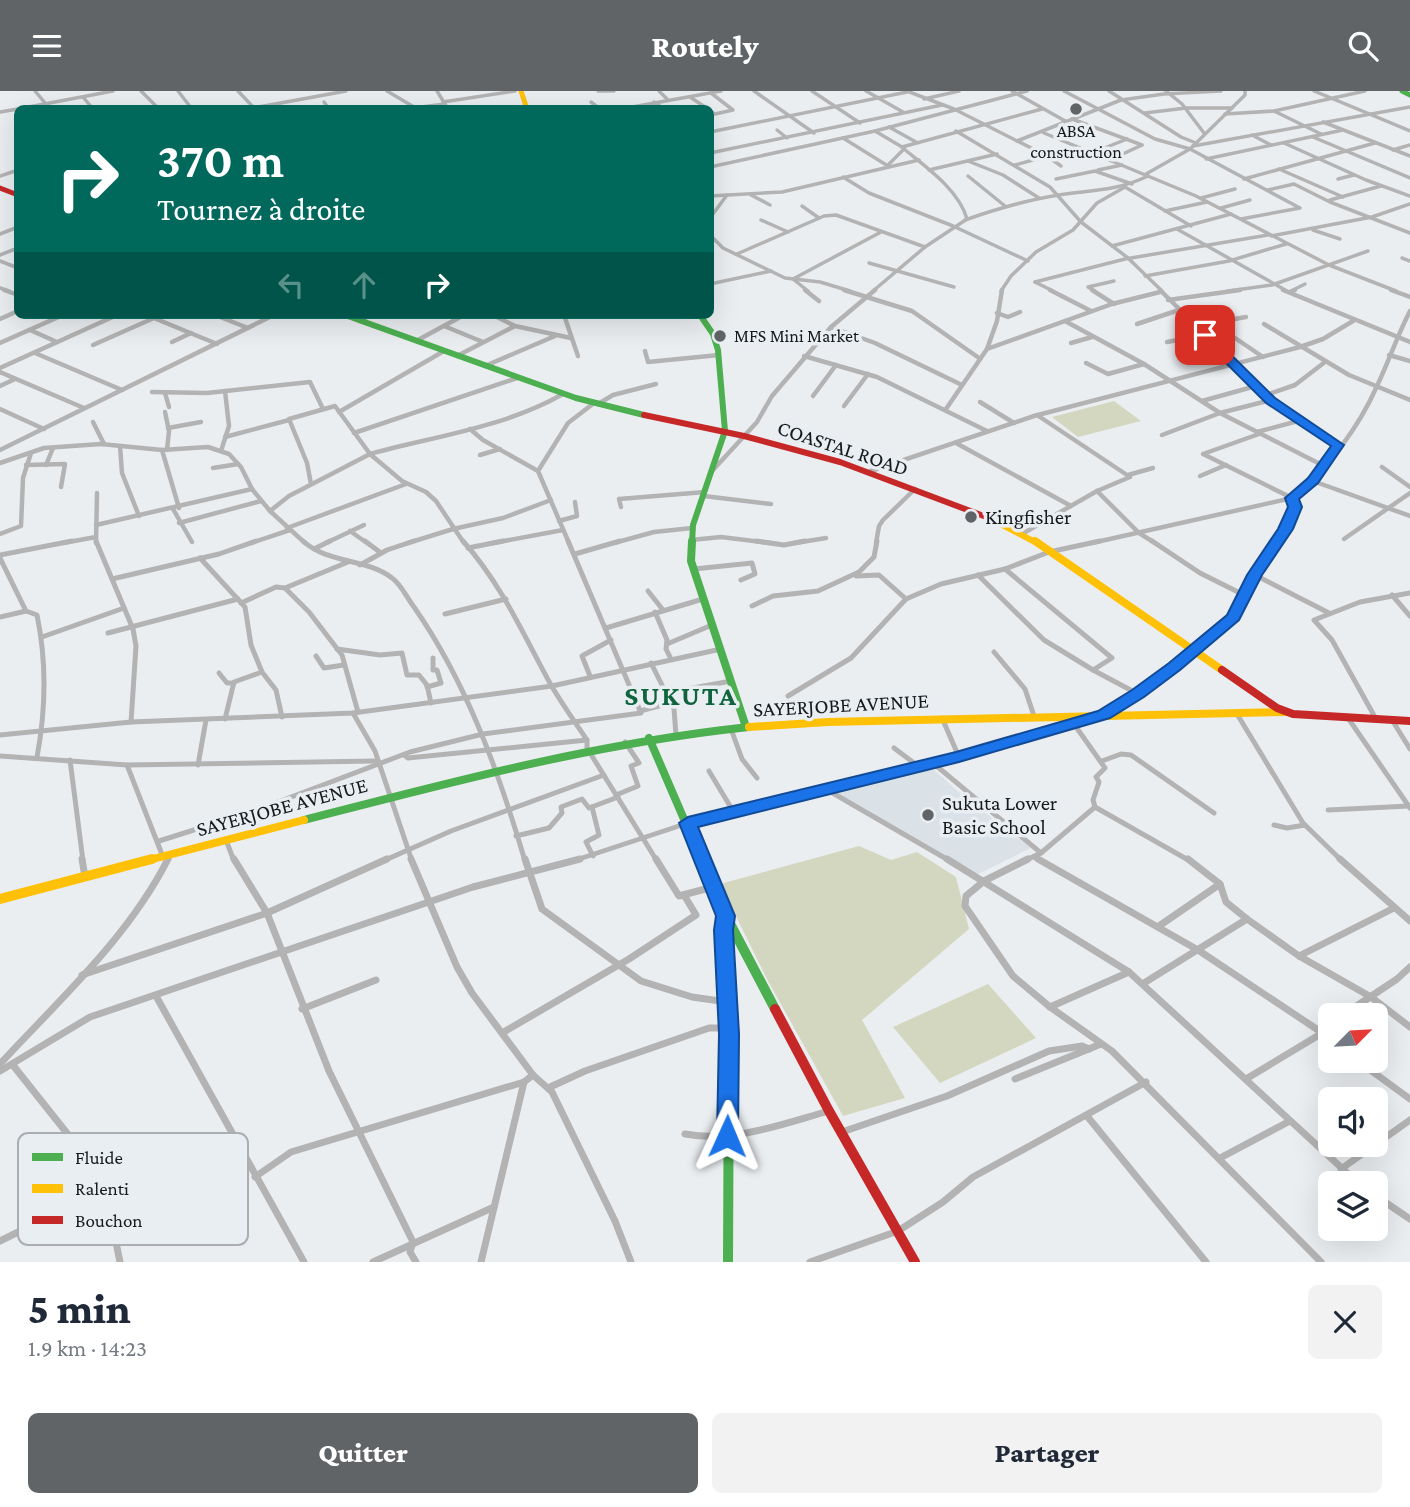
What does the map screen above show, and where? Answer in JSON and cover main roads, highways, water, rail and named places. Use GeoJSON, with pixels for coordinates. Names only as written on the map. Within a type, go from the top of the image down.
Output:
{"type":"FeatureCollection","features":[{"type":"Feature","properties":{"kind":"place","name":"ABSA construction"},"geometry":{"type":"Point","coordinates":[1076,109]}},
{"type":"Feature","properties":{"kind":"place","name":"MFS Mini Market"},"geometry":{"type":"Point","coordinates":[720,336]}},
{"type":"Feature","properties":{"kind":"place","name":"Kingfisher"},"geometry":{"type":"Point","coordinates":[971,517]}},
{"type":"Feature","properties":{"kind":"place","name":"Sukuta Lower Basic School"},"geometry":{"type":"Point","coordinates":[928,815]}},
{"type":"Feature","properties":{"kind":"district","name":"SUKUTA"},"geometry":{"type":"Point","coordinates":[681,695]}}]}
